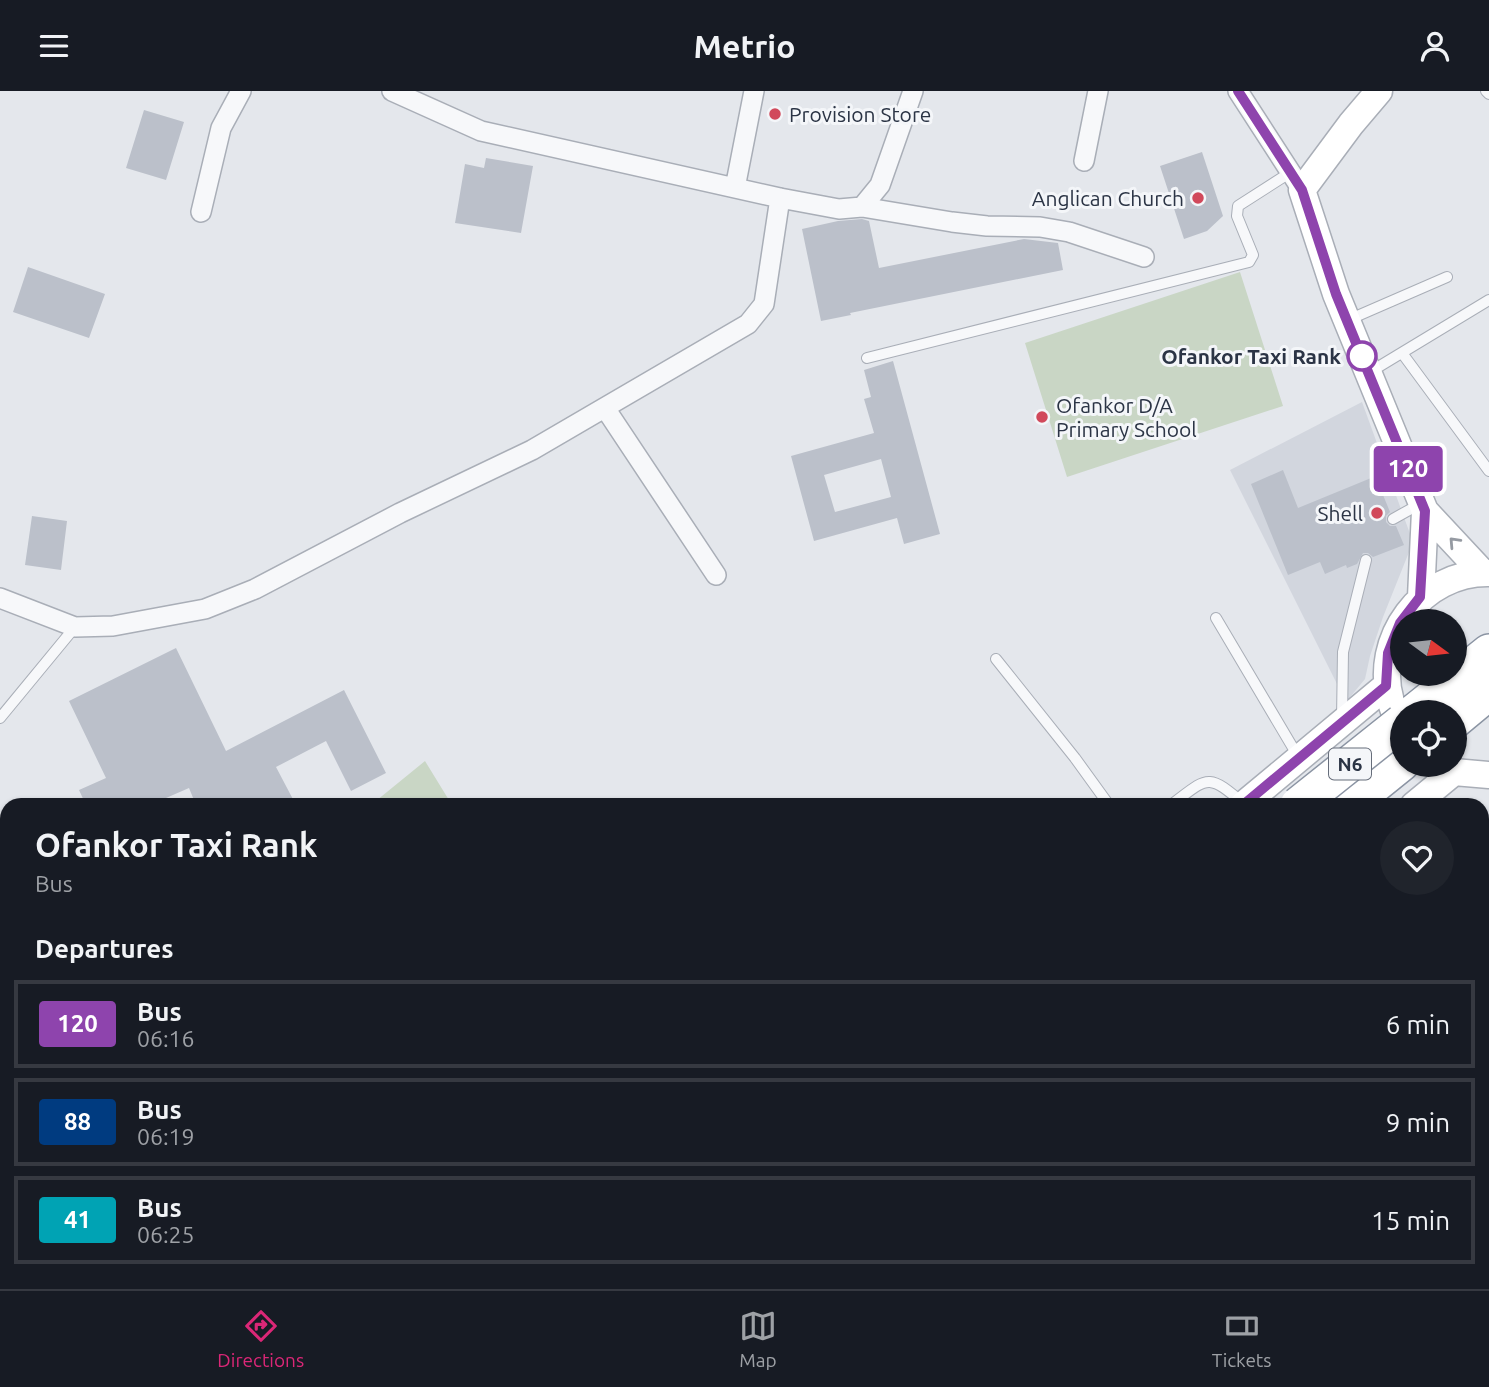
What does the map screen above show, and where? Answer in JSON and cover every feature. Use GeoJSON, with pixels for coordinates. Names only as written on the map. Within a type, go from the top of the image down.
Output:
{"type":"FeatureCollection","features":[{"type":"Feature","properties":{"kind":"highway"},"geometry":{"type":"LineString","coordinates":[[1429,700],[1489,652]]}},
{"type":"Feature","properties":{"kind":"highway"},"geometry":{"type":"LineString","coordinates":[[1467,710],[1489,692]]}},
{"type":"Feature","properties":{"kind":"highway","name":"N6"},"geometry":{"type":"LineString","coordinates":[[1307,798],[1390,734]]}},
{"type":"Feature","properties":{"kind":"highway","name":"N6"},"geometry":{"type":"LineString","coordinates":[[1359,798],[1390,773]]}},
{"type":"Feature","properties":{"kind":"main road"},"geometry":{"type":"LineString","coordinates":[[1379,91],[1296,181],[1336,294],[1423,507],[1420,597]]}},
{"type":"Feature","properties":{"kind":"main road"},"geometry":{"type":"LineString","coordinates":[[1423,507],[1486,573]]}},
{"type":"Feature","properties":{"kind":"main road"},"geometry":{"type":"LineString","coordinates":[[1390,700],[1386,686],[1388,653],[1400,623],[1420,597],[1450,580],[1486,573]]}},
{"type":"Feature","properties":{"kind":"main road"},"geometry":{"type":"LineString","coordinates":[[1252,798],[1386,686]]}},
{"type":"Feature","properties":{"kind":"main road"},"geometry":{"type":"LineString","coordinates":[[1467,771],[1489,775]]}},
{"type":"Feature","properties":{"kind":"main road"},"geometry":{"type":"LineString","coordinates":[[1420,798],[1439,777]]}},
{"type":"Feature","properties":{"kind":"street"},"geometry":{"type":"LineString","coordinates":[[201,212],[220,128],[241,91]]}},
{"type":"Feature","properties":{"kind":"street"},"geometry":{"type":"LineString","coordinates":[[392,91],[481,131],[780,198],[839,209],[862,207],[987,226],[1040,227],[1069,232],[1144,257]]}},
{"type":"Feature","properties":{"kind":"street"},"geometry":{"type":"LineString","coordinates":[[735,188],[754,91]]}},
{"type":"Feature","properties":{"kind":"street"},"geometry":{"type":"LineString","coordinates":[[862,207],[880,184],[913,91]]}},
{"type":"Feature","properties":{"kind":"street"},"geometry":{"type":"LineString","coordinates":[[1084,161],[1098,91]]}},
{"type":"Feature","properties":{"kind":"street"},"geometry":{"type":"LineString","coordinates":[[1238,91],[1296,181]]}},
{"type":"Feature","properties":{"kind":"street"},"geometry":{"type":"LineString","coordinates":[[0,598],[75,627],[113,626],[205,609],[255,589],[400,513],[533,450],[748,324],[764,304],[780,198]]}},
{"type":"Feature","properties":{"kind":"street"},"geometry":{"type":"LineString","coordinates":[[605,408],[716,575]]}},
{"type":"Feature","properties":{"kind":"lane"},"geometry":{"type":"LineString","coordinates":[[867,358],[1249,262],[1253,255],[1237,216],[1238,206],[1296,181]]}},
{"type":"Feature","properties":{"kind":"lane"},"geometry":{"type":"LineString","coordinates":[[1348,320],[1447,277]]}},
{"type":"Feature","properties":{"kind":"lane"},"geometry":{"type":"LineString","coordinates":[[1369,373],[1489,300]]}},
{"type":"Feature","properties":{"kind":"lane"},"geometry":{"type":"LineString","coordinates":[[1402,353],[1489,471]]}},
{"type":"Feature","properties":{"kind":"lane"},"geometry":{"type":"LineString","coordinates":[[1379,483],[1408,467]]}},
{"type":"Feature","properties":{"kind":"lane"},"geometry":{"type":"LineString","coordinates":[[1393,519],[1423,507]]}},
{"type":"Feature","properties":{"kind":"lane"},"geometry":{"type":"LineString","coordinates":[[1342,723],[1343,652],[1366,560]]}},
{"type":"Feature","properties":{"kind":"lane"},"geometry":{"type":"LineString","coordinates":[[1216,618],[1299,759]]}},
{"type":"Feature","properties":{"kind":"lane"},"geometry":{"type":"LineString","coordinates":[[0,718],[75,627]]}},
{"type":"Feature","properties":{"kind":"lane"},"geometry":{"type":"LineString","coordinates":[[996,659],[1104,798]]}},
{"type":"Feature","properties":{"kind":"lane"},"geometry":{"type":"LineString","coordinates":[[1180,798],[1201,782],[1213,781],[1236,798]]}},
{"type":"Feature","properties":{"kind":"shaded area"},"geometry":{"type":"Polygon","coordinates":[[[1362,402],[1413,542],[1383,617],[1365,679],[1346,702],[1230,470],[1362,402]]]}},
{"type":"Feature","properties":{"kind":"green space"},"geometry":{"type":"Polygon","coordinates":[[[1240,272],[1283,406],[1067,477],[1025,343],[1240,272]]]}},
{"type":"Feature","properties":{"kind":"green space"},"geometry":{"type":"Polygon","coordinates":[[[425,761],[448,798],[380,798],[425,761]]]}},
{"type":"Feature","properties":{"kind":"building"},"geometry":{"type":"Polygon","coordinates":[[[144,110],[184,122],[166,180],[126,168],[144,110]]]}},
{"type":"Feature","properties":{"kind":"building"},"geometry":{"type":"Polygon","coordinates":[[[1202,152],[1223,216],[1207,231],[1184,239],[1160,166],[1202,152]]]}},
{"type":"Feature","properties":{"kind":"building"},"geometry":{"type":"Polygon","coordinates":[[[486,158],[533,166],[521,233],[455,223],[465,164],[484,168],[486,158]]]}},
{"type":"Feature","properties":{"kind":"building"},"geometry":{"type":"Polygon","coordinates":[[[862,219],[869,221],[879,268],[1024,239],[1058,243],[1063,270],[821,321],[802,229],[862,219]]]}},
{"type":"Feature","properties":{"kind":"building"},"geometry":{"type":"Polygon","coordinates":[[[28,267],[105,294],[89,338],[13,312],[28,267]]]}},
{"type":"Feature","properties":{"kind":"building"},"geometry":{"type":"Polygon","coordinates":[[[893,361],[940,534],[904,544],[897,518],[814,541],[791,456],[874,433],[864,399],[871,397],[864,370],[893,361]],[[881,459],[824,475],[835,512],[891,497],[881,459]]]}},
{"type":"Feature","properties":{"kind":"building"},"geometry":{"type":"Polygon","coordinates":[[[1283,470],[1298,508],[1376,476],[1372,480],[1372,486],[1381,490],[1390,512],[1386,516],[1386,522],[1390,526],[1396,526],[1404,545],[1373,557],[1363,553],[1357,564],[1347,568],[1346,565],[1325,574],[1320,562],[1288,575],[1251,484],[1283,470]]]}},
{"type":"Feature","properties":{"kind":"building"},"geometry":{"type":"Polygon","coordinates":[[[32,516],[67,521],[61,570],[25,565],[32,516]]]}},
{"type":"Feature","properties":{"kind":"building"},"geometry":{"type":"Polygon","coordinates":[[[176,648],[226,751],[344,690],[386,773],[351,791],[326,741],[276,767],[292,798],[193,798],[189,788],[166,798],[83,798],[79,790],[106,778],[69,701],[176,648]]]}},
{"type":"Feature","properties":{"kind":"bus line","name":"120"},"geometry":{"type":"LineString","coordinates":[[1238,91],[1302,190],[1336,294],[1425,511],[1420,597],[1400,623],[1388,653],[1386,686],[1251,798]]}},
{"type":"Feature","properties":{"kind":"place","name":"Provision Store"},"geometry":{"type":"Point","coordinates":[775,114]}},
{"type":"Feature","properties":{"kind":"place","name":"Anglican Church"},"geometry":{"type":"Point","coordinates":[1198,198]}},
{"type":"Feature","properties":{"kind":"place","name":"Ofankor Taxi Rank"},"geometry":{"type":"Point","coordinates":[1362,356]}},
{"type":"Feature","properties":{"kind":"place","name":"Ofankor D/A Primary School"},"geometry":{"type":"Point","coordinates":[1042,417]}},
{"type":"Feature","properties":{"kind":"place","name":"Shell"},"geometry":{"type":"Point","coordinates":[1377,513]}}]}
